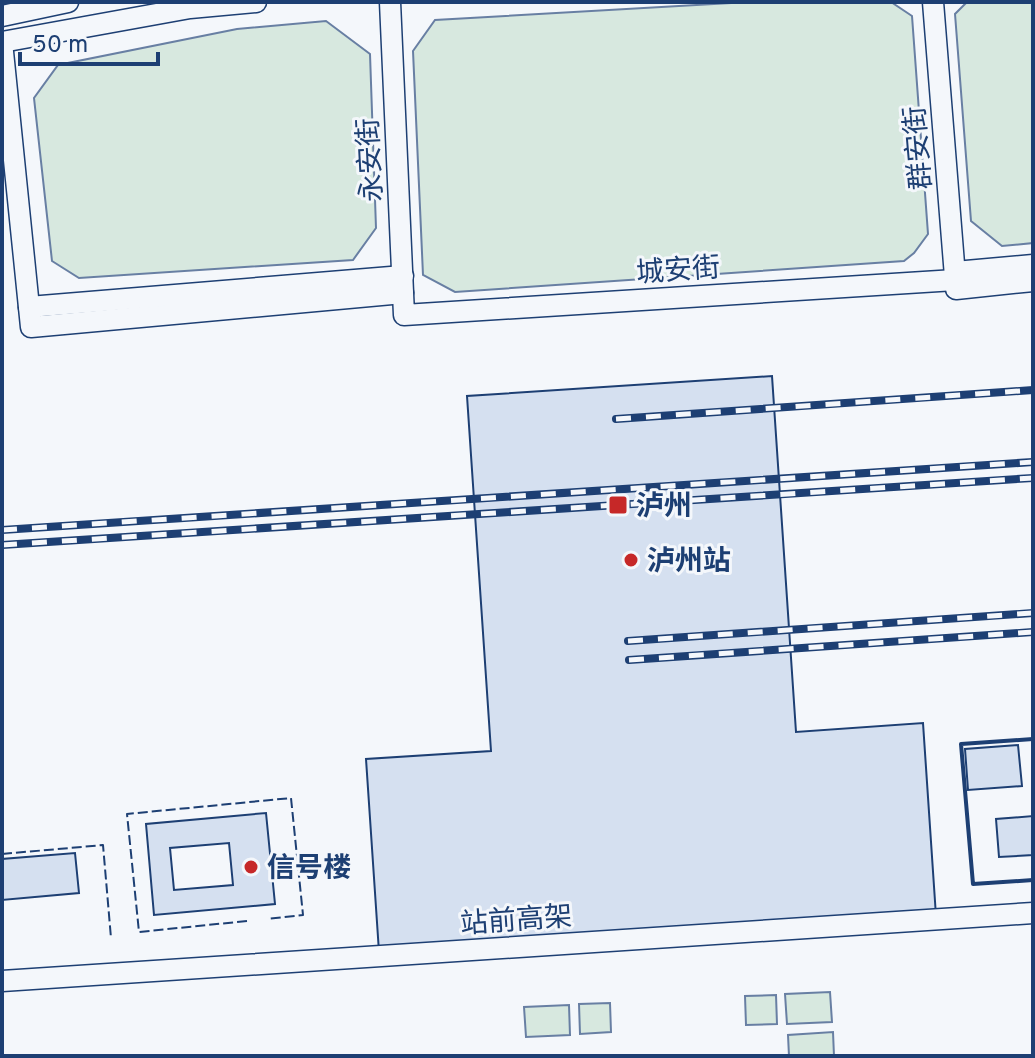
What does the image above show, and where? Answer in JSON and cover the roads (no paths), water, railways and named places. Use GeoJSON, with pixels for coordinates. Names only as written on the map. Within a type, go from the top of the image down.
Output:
{"type":"FeatureCollection","features":[{"type":"Feature","properties":{"kind":"street"},"geometry":{"type":"LineString","coordinates":[[2,16],[68,2]]}},
{"type":"Feature","properties":{"kind":"street"},"geometry":{"type":"LineString","coordinates":[[256,2],[190,8],[2,42],[30,317],[403,285]]}},
{"type":"Feature","properties":{"kind":"street","name":"永安街"},"geometry":{"type":"LineString","coordinates":[[390,2],[404,315]]}},
{"type":"Feature","properties":{"kind":"street","name":"群安街"},"geometry":{"type":"LineString","coordinates":[[933,2],[955,280]]}},
{"type":"Feature","properties":{"kind":"street","name":"城安街"},"geometry":{"type":"LineString","coordinates":[[955,280],[1033,265]]}},
{"type":"Feature","properties":{"kind":"street","name":"城安街"},"geometry":{"type":"LineString","coordinates":[[404,315],[955,280],[1033,281]]}},
{"type":"Feature","properties":{"kind":"street","name":"站前高架"},"geometry":{"type":"LineString","coordinates":[[2,981],[1033,913]]}},
{"type":"Feature","properties":{"kind":"railway"},"geometry":{"type":"LineString","coordinates":[[616,419],[1033,390]]}},
{"type":"Feature","properties":{"kind":"railway"},"geometry":{"type":"LineString","coordinates":[[2,530],[1033,462]]}},
{"type":"Feature","properties":{"kind":"railway"},"geometry":{"type":"LineString","coordinates":[[2,545],[1033,478]]}},
{"type":"Feature","properties":{"kind":"railway"},"geometry":{"type":"LineString","coordinates":[[628,641],[1033,613]]}},
{"type":"Feature","properties":{"kind":"railway"},"geometry":{"type":"LineString","coordinates":[[629,660],[1033,632]]}},
{"type":"Feature","properties":{"kind":"place","name":"泸州"},"geometry":{"type":"Point","coordinates":[618,505]}},
{"type":"Feature","properties":{"kind":"place","name":"泸州站"},"geometry":{"type":"Point","coordinates":[631,560]}},
{"type":"Feature","properties":{"kind":"place","name":"信号楼"},"geometry":{"type":"Point","coordinates":[251,867]}}]}
